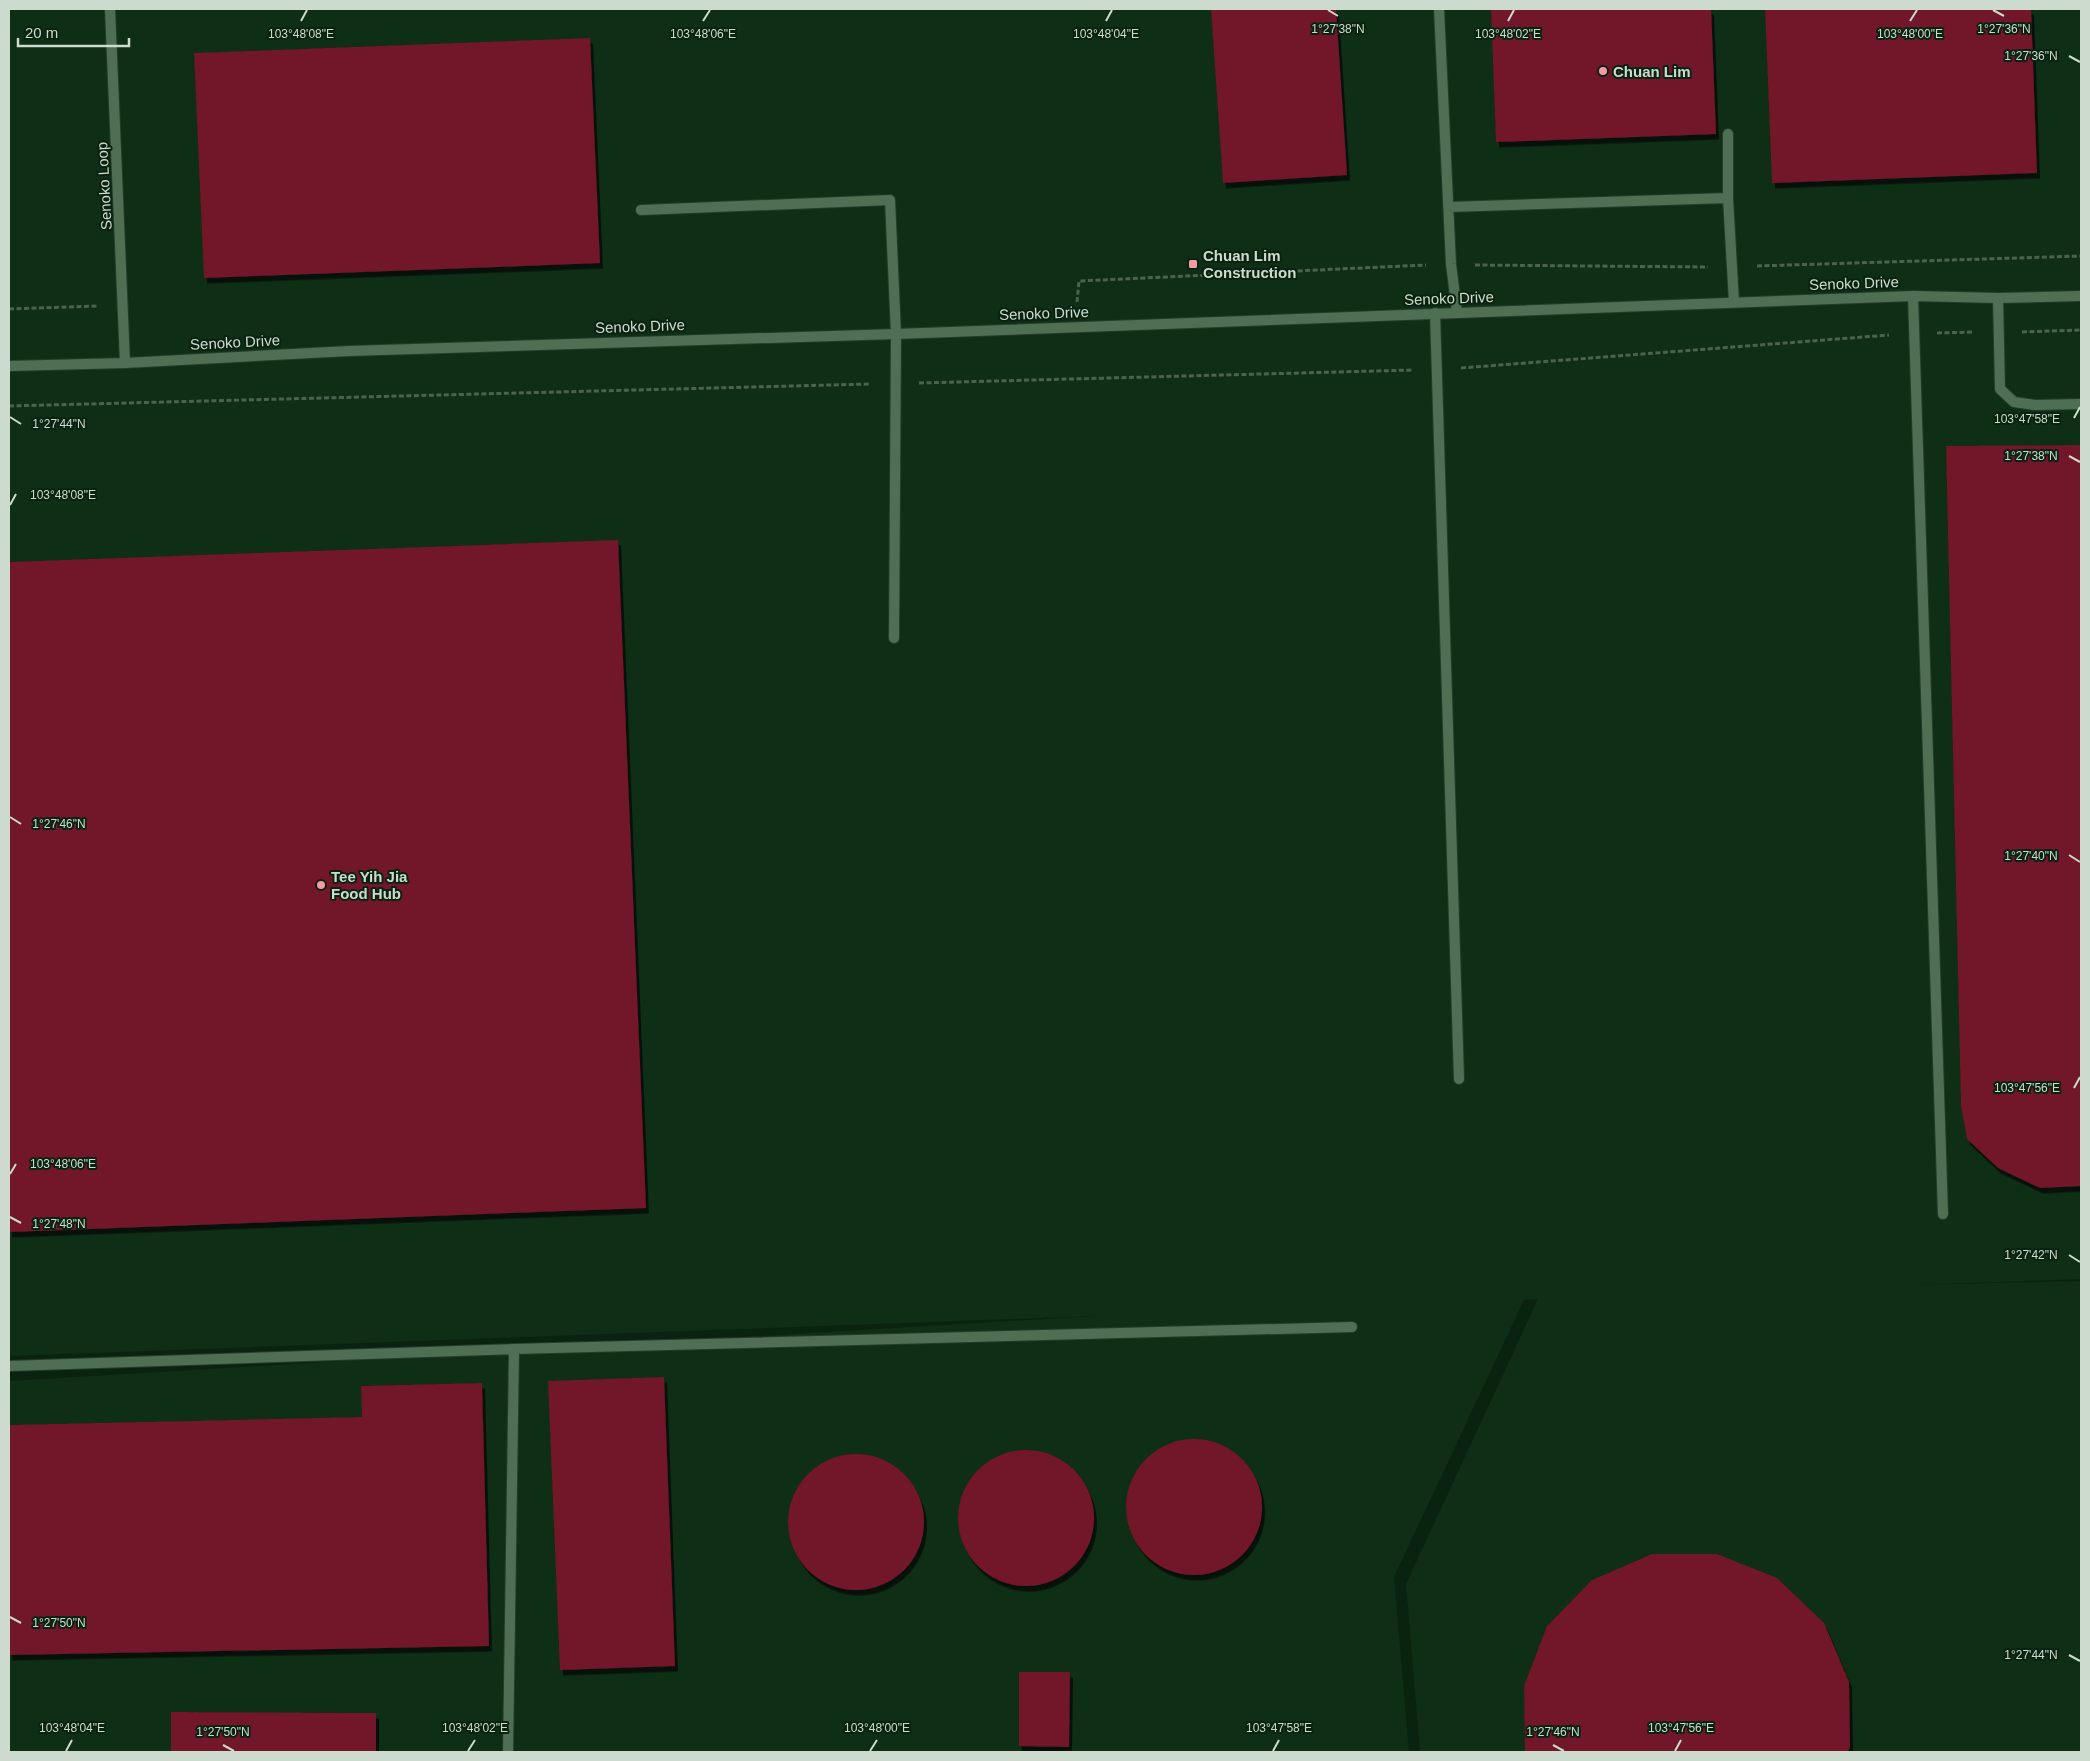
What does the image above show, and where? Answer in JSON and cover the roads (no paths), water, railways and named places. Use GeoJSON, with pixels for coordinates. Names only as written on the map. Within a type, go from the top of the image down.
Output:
{"type":"FeatureCollection","features":[{"type":"Feature","properties":{"kind":"street","name":"Senoko Loop"},"geometry":{"type":"LineString","coordinates":[[110,9],[125,363]]}},
{"type":"Feature","properties":{"kind":"street"},"geometry":{"type":"LineString","coordinates":[[1439,9],[1451,264],[1457,312]]}},
{"type":"Feature","properties":{"kind":"street"},"geometry":{"type":"LineString","coordinates":[[1728,134],[1728,198],[1734,302]]}},
{"type":"Feature","properties":{"kind":"street"},"geometry":{"type":"LineString","coordinates":[[1449,206],[1728,198]]}},
{"type":"Feature","properties":{"kind":"street"},"geometry":{"type":"LineString","coordinates":[[641,210],[890,200],[896,334],[894,638]]}},
{"type":"Feature","properties":{"kind":"street"},"geometry":{"type":"LineString","coordinates":[[1913,296],[1943,1214]]}},
{"type":"Feature","properties":{"kind":"street","name":"Senoko Drive"},"geometry":{"type":"LineString","coordinates":[[9,366],[125,363],[349,350],[896,334],[1734,302],[1913,296],[1998,298],[2081,296]]}},
{"type":"Feature","properties":{"kind":"street"},"geometry":{"type":"LineString","coordinates":[[1998,298],[2000,389],[2014,402],[2035,405],[2081,404]]}},
{"type":"Feature","properties":{"kind":"street"},"geometry":{"type":"LineString","coordinates":[[1435,313],[1459,1079]]}},
{"type":"Feature","properties":{"kind":"street"},"geometry":{"type":"LineString","coordinates":[[9,1366],[514,1349],[1352,1327]]}},
{"type":"Feature","properties":{"kind":"street"},"geometry":{"type":"LineString","coordinates":[[508,1752],[514,1349]]}},
{"type":"Feature","properties":{"kind":"place","name":"Chuan Lim"},"geometry":{"type":"Point","coordinates":[1603,71]}},
{"type":"Feature","properties":{"kind":"place","name":"Chuan Lim Construction"},"geometry":{"type":"Point","coordinates":[1193,264]}},
{"type":"Feature","properties":{"kind":"place","name":"Tee Yih Jia Food Hub"},"geometry":{"type":"Point","coordinates":[321,885]}}]}
